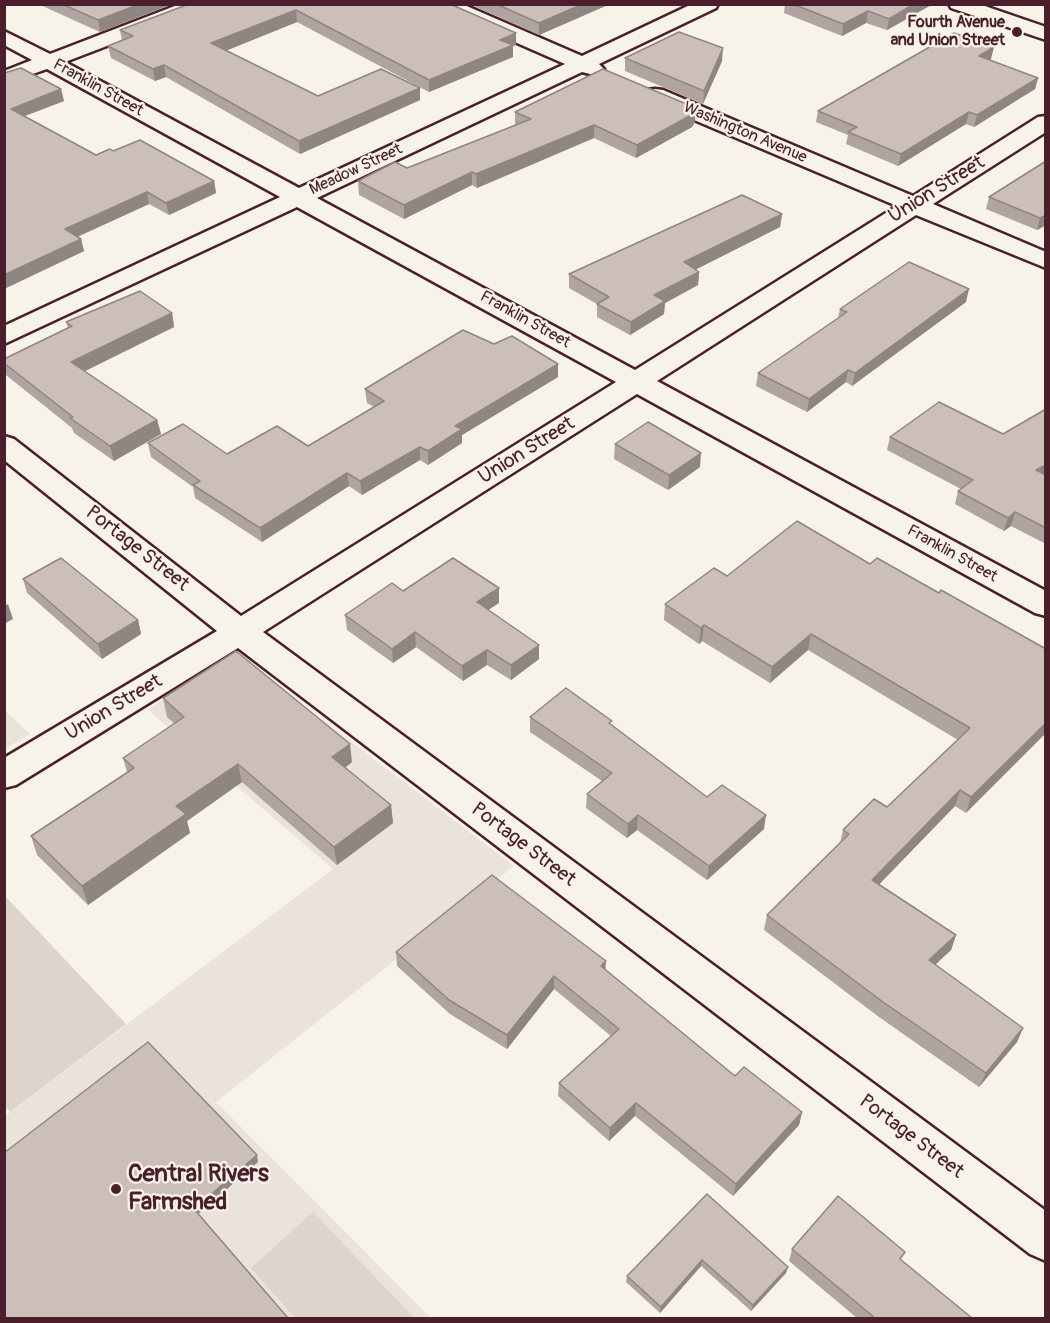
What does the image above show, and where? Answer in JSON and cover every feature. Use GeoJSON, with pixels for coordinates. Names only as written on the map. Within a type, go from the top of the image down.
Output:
{"type":"FeatureCollection","features":[{"type":"Feature","properties":{"kind":"street"},"geometry":{"type":"LineString","coordinates":[[4,78],[199,4]]}},
{"type":"Feature","properties":{"kind":"street"},"geometry":{"type":"LineString","coordinates":[[444,4],[608,75]]}},
{"type":"Feature","properties":{"kind":"street","name":"Meadow Street"},"geometry":{"type":"LineString","coordinates":[[4,336],[709,4]]}},
{"type":"Feature","properties":{"kind":"street"},"geometry":{"type":"LineString","coordinates":[[958,4],[1046,34]]}},
{"type":"Feature","properties":{"kind":"street","name":"Franklin Street"},"geometry":{"type":"LineString","coordinates":[[4,37],[1046,605]]}},
{"type":"Feature","properties":{"kind":"street","name":"Washington Avenue"},"geometry":{"type":"LineString","coordinates":[[641,89],[1046,261]]}},
{"type":"Feature","properties":{"kind":"street","name":"Union Street"},"geometry":{"type":"LineString","coordinates":[[4,775],[240,632],[1046,122]]}},
{"type":"Feature","properties":{"kind":"street","name":"Portage Street"},"geometry":{"type":"LineString","coordinates":[[4,445],[240,632],[1046,1239]]}},
{"type":"Feature","properties":{"kind":"shaded area"},"geometry":{"type":"Polygon","coordinates":[[[217,664],[252,666],[514,866],[216,1102],[430,1317],[5,1318],[5,1116],[333,869],[148,710],[217,664]]]}},
{"type":"Feature","properties":{"kind":"shaded area"},"geometry":{"type":"Polygon","coordinates":[[[5,710],[30,734],[4,749],[5,710]]]}},
{"type":"Feature","properties":{"kind":"shaded area"},"geometry":{"type":"Polygon","coordinates":[[[5,896],[126,1024],[10,1112],[4,1105],[5,896]]]}},
{"type":"Feature","properties":{"kind":"shaded area"},"geometry":{"type":"Polygon","coordinates":[[[313,1212],[414,1318],[295,1318],[251,1268],[313,1212]]]}},
{"type":"Feature","properties":{"kind":"building"},"geometry":{"type":"Polygon","coordinates":[[[62,4],[140,4],[98,20],[62,4]]]}},
{"type":"Feature","properties":{"kind":"building"},"geometry":{"type":"Polygon","coordinates":[[[189,4],[450,4],[516,33],[500,40],[513,45],[429,80],[296,10],[211,43],[318,96],[381,69],[420,88],[299,141],[164,65],[153,69],[108,46],[133,36],[120,30],[189,4]]]}},
{"type":"Feature","properties":{"kind":"building"},"geometry":{"type":"Polygon","coordinates":[[[496,4],[583,4],[539,23],[496,4]]]}},
{"type":"Feature","properties":{"kind":"building"},"geometry":{"type":"Polygon","coordinates":[[[793,4],[914,4],[889,19],[868,11],[843,24],[793,4]]]}},
{"type":"Feature","properties":{"kind":"building"},"geometry":{"type":"Polygon","coordinates":[[[679,32],[723,48],[704,91],[625,58],[679,32]]]}},
{"type":"Feature","properties":{"kind":"building"},"geometry":{"type":"Polygon","coordinates":[[[954,33],[994,47],[979,56],[1038,78],[977,115],[969,112],[901,154],[848,132],[857,127],[818,111],[954,33]]]}},
{"type":"Feature","properties":{"kind":"building"},"geometry":{"type":"Polygon","coordinates":[[[21,68],[61,89],[11,109],[96,155],[140,140],[214,181],[166,203],[147,192],[65,229],[81,239],[4,275],[4,73],[21,68]]]}},
{"type":"Feature","properties":{"kind":"building"},"geometry":{"type":"Polygon","coordinates":[[[603,69],[696,108],[693,114],[637,145],[594,125],[476,174],[472,172],[404,205],[358,181],[395,162],[407,168],[531,119],[515,112],[603,69]]]}},
{"type":"Feature","properties":{"kind":"building"},"geometry":{"type":"Polygon","coordinates":[[[1046,161],[1046,215],[1040,218],[989,197],[1046,161]]]}},
{"type":"Feature","properties":{"kind":"building"},"geometry":{"type":"Polygon","coordinates":[[[742,195],[782,214],[684,262],[699,272],[654,295],[665,301],[631,322],[597,304],[609,297],[569,274],[742,195]]]}},
{"type":"Feature","properties":{"kind":"building"},"geometry":{"type":"Polygon","coordinates":[[[909,262],[969,289],[855,373],[848,370],[809,399],[758,373],[847,312],[840,309],[909,262]]]}},
{"type":"Feature","properties":{"kind":"building"},"geometry":{"type":"Polygon","coordinates":[[[140,291],[172,313],[71,362],[157,420],[110,446],[70,418],[73,417],[4,363],[4,359],[72,326],[66,322],[140,291]]]}},
{"type":"Feature","properties":{"kind":"building"},"geometry":{"type":"Polygon","coordinates":[[[463,330],[494,344],[512,336],[558,364],[455,426],[462,429],[428,451],[420,447],[360,481],[347,473],[260,528],[193,485],[200,481],[148,443],[183,424],[227,454],[277,426],[308,446],[384,401],[365,389],[463,330]]]}},
{"type":"Feature","properties":{"kind":"building"},"geometry":{"type":"Polygon","coordinates":[[[939,402],[1003,434],[1046,409],[1046,465],[1036,470],[1046,475],[1046,528],[1015,512],[1008,518],[958,491],[973,480],[890,437],[939,402]]]}},
{"type":"Feature","properties":{"kind":"building"},"geometry":{"type":"Polygon","coordinates":[[[648,422],[701,453],[669,475],[615,444],[648,422]]]}},
{"type":"Feature","properties":{"kind":"building"},"geometry":{"type":"Polygon","coordinates":[[[797,521],[870,564],[877,558],[939,593],[941,590],[1046,649],[1046,723],[971,797],[960,790],[872,880],[956,935],[929,960],[1023,1028],[986,1073],[883,1002],[767,915],[849,834],[843,830],[874,799],[887,807],[970,728],[811,634],[772,667],[704,625],[701,628],[665,604],[714,568],[727,576],[797,521]]]}},
{"type":"Feature","properties":{"kind":"building"},"geometry":{"type":"Polygon","coordinates":[[[61,558],[138,620],[98,644],[23,579],[61,558]]]}},
{"type":"Feature","properties":{"kind":"building"},"geometry":{"type":"Polygon","coordinates":[[[453,558],[499,588],[477,602],[539,645],[511,665],[487,650],[462,666],[415,632],[392,649],[345,615],[392,583],[403,591],[453,558]]]}},
{"type":"Feature","properties":{"kind":"building"},"geometry":{"type":"Polygon","coordinates":[[[236,651],[350,744],[332,757],[391,805],[334,847],[238,764],[176,806],[186,814],[82,886],[31,836],[134,768],[123,758],[184,717],[163,698],[236,651]]]}},
{"type":"Feature","properties":{"kind":"building"},"geometry":{"type":"Polygon","coordinates":[[[566,688],[612,721],[609,723],[707,797],[722,785],[766,815],[709,866],[638,815],[628,824],[587,794],[612,773],[530,717],[566,688]]]}},
{"type":"Feature","properties":{"kind":"building"},"geometry":{"type":"Polygon","coordinates":[[[492,875],[606,961],[601,966],[735,1076],[744,1067],[802,1112],[736,1184],[636,1103],[610,1128],[559,1083],[619,1029],[554,976],[507,1035],[449,1000],[396,952],[492,875]]]}},
{"type":"Feature","properties":{"kind":"building","name":"Central Rivers Farmshed"},"geometry":{"type":"Polygon","coordinates":[[[148,1042],[257,1155],[194,1209],[288,1318],[4,1318],[4,1153],[148,1042]]]}},
{"type":"Feature","properties":{"kind":"building"},"geometry":{"type":"Polygon","coordinates":[[[707,1194],[788,1267],[753,1305],[702,1260],[661,1307],[627,1276],[707,1194]]]}},
{"type":"Feature","properties":{"kind":"building"},"geometry":{"type":"Polygon","coordinates":[[[838,1196],[905,1252],[900,1259],[972,1318],[875,1318],[792,1249],[838,1196]]]}},
{"type":"Feature","properties":{"kind":"place","name":"Fourth Avenue and Union Street"},"geometry":{"type":"Point","coordinates":[1017,32]}},
{"type":"Feature","properties":{"kind":"place","name":"Central Rivers Farmshed"},"geometry":{"type":"Point","coordinates":[116,1189]}}]}
